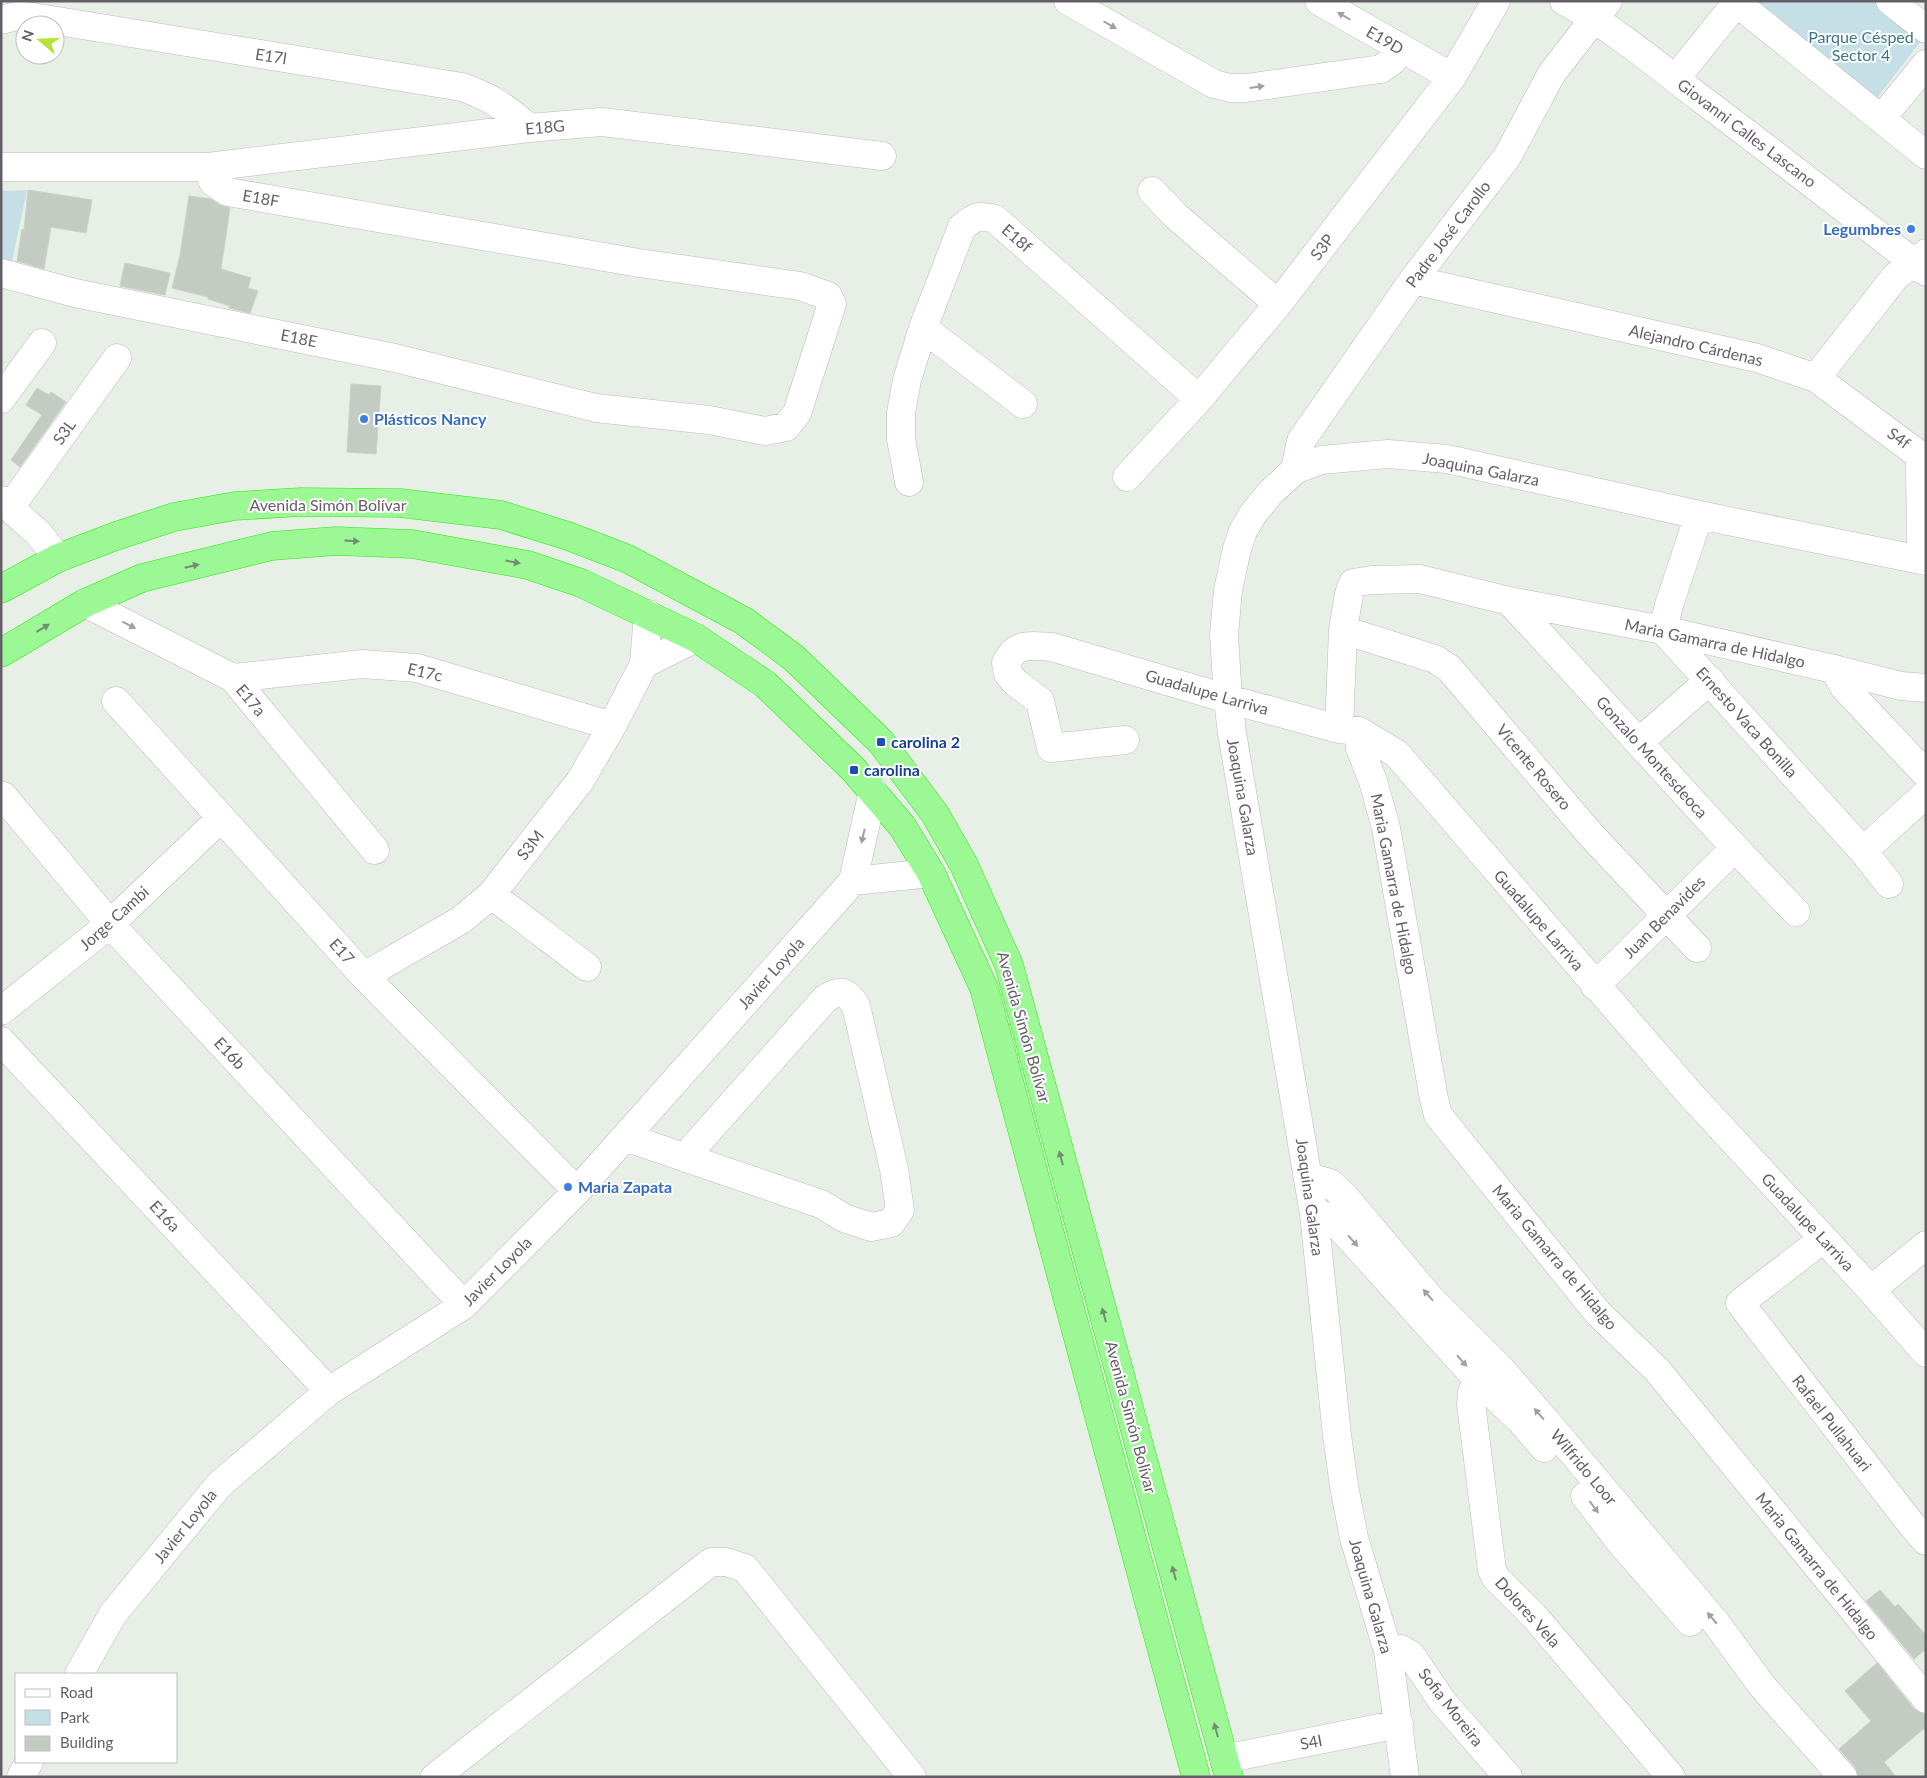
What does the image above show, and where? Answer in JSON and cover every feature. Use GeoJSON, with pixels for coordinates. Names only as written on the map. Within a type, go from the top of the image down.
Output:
{"type":"FeatureCollection","features":[{"type":"Feature","properties":{"kind":"highway","name":"Avenida Simón Bolívar"},"geometry":{"type":"LineString","coordinates":[[1,589],[58,558],[174,517],[235,506],[301,502],[400,503],[501,515],[568,536],[628,559],[744,621],[794,658],[881,742],[935,814],[964,865],[1009,965],[1226,1768]]}},
{"type":"Feature","properties":{"kind":"highway","name":"Avenida Simón Bolívar"},"geometry":{"type":"LineString","coordinates":[[1,653],[85,603],[142,578],[272,546],[336,540],[412,544],[528,565],[581,584],[648,614],[696,638],[766,684],[854,770],[902,826],[931,873],[984,988],[1196,1777]]}},
{"type":"Feature","properties":{"kind":"street"},"geometry":{"type":"LineString","coordinates":[[1068,1],[1214,84],[1230,88],[1246,88],[1381,69],[1392,61],[1399,48]]}},
{"type":"Feature","properties":{"kind":"street","name":"E19D"},"geometry":{"type":"LineString","coordinates":[[1319,1],[1452,77]]}},
{"type":"Feature","properties":{"kind":"street","name":"S3P"},"geometry":{"type":"LineString","coordinates":[[1127,477],[1199,399],[1278,304],[1452,77],[1496,1]]}},
{"type":"Feature","properties":{"kind":"street","name":"Giovanni Calles Lascano"},"geometry":{"type":"LineString","coordinates":[[1564,1],[1601,10],[1675,79],[1922,263]]}},
{"type":"Feature","properties":{"kind":"street"},"geometry":{"type":"LineString","coordinates":[[1890,1],[1926,30]]}},
{"type":"Feature","properties":{"kind":"street"},"geometry":{"type":"LineString","coordinates":[[1675,79],[1737,2],[1926,155]]}},
{"type":"Feature","properties":{"kind":"street","name":"Padre José Carollo"},"geometry":{"type":"LineString","coordinates":[[1295,470],[1301,441],[1413,280],[1506,158],[1552,73],[1601,10]]}},
{"type":"Feature","properties":{"kind":"street","name":"E17l"},"geometry":{"type":"LineString","coordinates":[[1,20],[21,15],[462,87],[485,95],[501,105],[529,128]]}},
{"type":"Feature","properties":{"kind":"street"},"geometry":{"type":"LineString","coordinates":[[1881,119],[1926,64]]}},
{"type":"Feature","properties":{"kind":"street","name":"E18G"},"geometry":{"type":"LineString","coordinates":[[208,167],[529,128],[602,122],[882,156]]}},
{"type":"Feature","properties":{"kind":"street"},"geometry":{"type":"LineString","coordinates":[[1,167],[208,167]]}},
{"type":"Feature","properties":{"kind":"street","name":"E18F"},"geometry":{"type":"LineString","coordinates":[[208,167],[213,182],[228,192],[638,263],[800,286],[828,296],[832,304],[797,413],[786,428],[765,431],[709,420],[596,408]]}},
{"type":"Feature","properties":{"kind":"street"},"geometry":{"type":"LineString","coordinates":[[1152,191],[1176,216],[1278,304]]}},
{"type":"Feature","properties":{"kind":"street","name":"E18f"},"geometry":{"type":"LineString","coordinates":[[909,482],[901,439],[901,413],[907,380],[924,328],[962,227],[974,218],[982,216],[995,219],[1199,399]]}},
{"type":"Feature","properties":{"kind":"street"},"geometry":{"type":"LineString","coordinates":[[1816,378],[1895,277],[1922,263]]}},
{"type":"Feature","properties":{"kind":"street","name":"E18E"},"geometry":{"type":"LineString","coordinates":[[1,273],[75,293],[395,358],[596,408]]}},
{"type":"Feature","properties":{"kind":"street","name":"Alejandro Cárdenas"},"geometry":{"type":"LineString","coordinates":[[1413,280],[1757,358],[1816,378]]}},
{"type":"Feature","properties":{"kind":"street"},"geometry":{"type":"LineString","coordinates":[[924,328],[1023,404]]}},
{"type":"Feature","properties":{"kind":"street"},"geometry":{"type":"LineString","coordinates":[[1,400],[42,343]]}},
{"type":"Feature","properties":{"kind":"street","name":"S3L"},"geometry":{"type":"LineString","coordinates":[[6,503],[117,358]]}},
{"type":"Feature","properties":{"kind":"street","name":"S4f"},"geometry":{"type":"LineString","coordinates":[[1816,378],[1918,454],[1920,459],[1923,561]]}},
{"type":"Feature","properties":{"kind":"street","name":"Joaquina Galarza"},"geometry":{"type":"LineString","coordinates":[[1405,1777],[1388,1651],[1354,1538],[1344,1486],[1314,1214],[1232,733],[1224,635],[1228,590],[1237,549],[1243,532],[1253,514],[1270,493],[1295,470],[1321,460],[1388,454],[1446,459],[1699,515],[1923,561]]}},
{"type":"Feature","properties":{"kind":"street"},"geometry":{"type":"LineString","coordinates":[[6,503],[38,533],[58,558]]}},
{"type":"Feature","properties":{"kind":"street"},"geometry":{"type":"LineString","coordinates":[[1663,630],[1669,605],[1699,515]]}},
{"type":"Feature","properties":{"kind":"street","name":"Maria Gamarra de Hidalgo"},"geometry":{"type":"LineString","coordinates":[[1926,688],[1901,686],[1663,630],[1509,601],[1420,579],[1353,583],[1350,587],[1343,630],[1349,730],[1360,748],[1373,781],[1384,822],[1438,1115],[1598,1312],[1657,1370],[1926,1699]]}},
{"type":"Feature","properties":{"kind":"street","name":"Gonzalo Montesdeoca"},"geometry":{"type":"LineString","coordinates":[[1509,601],[1639,742],[1734,849],[1796,912]]}},
{"type":"Feature","properties":{"kind":"street","name":"E17a"},"geometry":{"type":"LineString","coordinates":[[85,603],[233,678],[375,850]]}},
{"type":"Feature","properties":{"kind":"street","name":"S3M"},"geometry":{"type":"LineString","coordinates":[[364,976],[461,920],[491,895],[580,781],[612,726],[644,664],[648,614]]}},
{"type":"Feature","properties":{"kind":"street","name":"Vicente Rosero"},"geometry":{"type":"LineString","coordinates":[[1343,630],[1435,659],[1449,668],[1591,835],[1697,948]]}},
{"type":"Feature","properties":{"kind":"street","name":"Ernesto Vaca Bonilla"},"geometry":{"type":"LineString","coordinates":[[1663,630],[1863,851],[1889,884]]}},
{"type":"Feature","properties":{"kind":"street"},"geometry":{"type":"LineString","coordinates":[[644,664],[696,638]]}},
{"type":"Feature","properties":{"kind":"street","name":"Guadalupe Larriva"},"geometry":{"type":"LineString","coordinates":[[1125,740],[1051,748],[1040,701],[1012,679],[1006,668],[1006,662],[1010,654],[1016,648],[1025,646],[1052,647],[1228,699],[1349,730],[1397,754],[1690,1094],[1871,1290],[1926,1353]]}},
{"type":"Feature","properties":{"kind":"street","name":"E17c"},"geometry":{"type":"LineString","coordinates":[[233,678],[362,664],[417,668],[612,726]]}},
{"type":"Feature","properties":{"kind":"street"},"geometry":{"type":"LineString","coordinates":[[1838,670],[1838,676],[1844,687],[1926,774]]}},
{"type":"Feature","properties":{"kind":"street"},"geometry":{"type":"LineString","coordinates":[[1639,742],[1710,680]]}},
{"type":"Feature","properties":{"kind":"street","name":"E17"},"geometry":{"type":"LineString","coordinates":[[116,701],[364,976],[577,1191]]}},
{"type":"Feature","properties":{"kind":"street","name":"Javier Loyola"},"geometry":{"type":"LineString","coordinates":[[80,1673],[113,1614],[219,1484],[329,1391],[464,1305],[577,1191],[853,881],[873,791]]}},
{"type":"Feature","properties":{"kind":"street"},"geometry":{"type":"LineString","coordinates":[[1863,851],[1926,794]]}},
{"type":"Feature","properties":{"kind":"street","name":"E16b"},"geometry":{"type":"LineString","coordinates":[[3,796],[110,924],[464,1305]]}},
{"type":"Feature","properties":{"kind":"street","name":"Jorge Cambi"},"geometry":{"type":"LineString","coordinates":[[1,1011],[110,924],[221,818]]}},
{"type":"Feature","properties":{"kind":"street","name":"Juan Benavides"},"geometry":{"type":"LineString","coordinates":[[1595,986],[1734,849]]}},
{"type":"Feature","properties":{"kind":"street"},"geometry":{"type":"LineString","coordinates":[[853,881],[931,873]]}},
{"type":"Feature","properties":{"kind":"street"},"geometry":{"type":"LineString","coordinates":[[491,895],[586,967]]}},
{"type":"Feature","properties":{"kind":"street"},"geometry":{"type":"LineString","coordinates":[[625,1137],[686,1158],[821,1204],[844,1218],[871,1227],[891,1223],[900,1210],[894,1169],[856,1006],[849,995],[843,992],[834,993],[825,999],[686,1158]]}},
{"type":"Feature","properties":{"kind":"street","name":"E16a"},"geometry":{"type":"LineString","coordinates":[[1,1041],[329,1391]]}},
{"type":"Feature","properties":{"kind":"street","name":"Wilfrido Loor"},"geometry":{"type":"LineString","coordinates":[[1308,1177],[1330,1184],[1345,1197],[1430,1298],[1506,1376],[1716,1623],[1763,1687],[1843,1777]]}},
{"type":"Feature","properties":{"kind":"street","name":"Wilfrido Loor"},"geometry":{"type":"LineString","coordinates":[[1314,1214],[1327,1216],[1338,1224],[1480,1382],[1520,1420],[1576,1484],[1621,1543],[1715,1650],[1821,1777]]}},
{"type":"Feature","properties":{"kind":"street","name":"Rafael Pullahuari"},"geometry":{"type":"LineString","coordinates":[[1824,1239],[1740,1304],[1926,1541]]}},
{"type":"Feature","properties":{"kind":"street"},"geometry":{"type":"LineString","coordinates":[[1871,1290],[1926,1245]]}},
{"type":"Feature","properties":{"kind":"street","name":"Dolores Vela"},"geometry":{"type":"LineString","coordinates":[[1480,1382],[1472,1392],[1471,1404],[1492,1570],[1496,1578],[1534,1616],[1671,1777]]}},
{"type":"Feature","properties":{"kind":"street"},"geometry":{"type":"LineString","coordinates":[[435,1777],[711,1562],[726,1562],[745,1568],[912,1777]]}},
{"type":"Feature","properties":{"kind":"street","name":"Sofia Moreira"},"geometry":{"type":"LineString","coordinates":[[1388,1651],[1401,1649],[1411,1655],[1442,1701],[1508,1777]]}},
{"type":"Feature","properties":{"kind":"street","name":"S4I"},"geometry":{"type":"LineString","coordinates":[[1226,1768],[1399,1724]]}},
{"type":"Feature","properties":{"kind":"street"},"geometry":{"type":"LineString","coordinates":[[21,1777],[28,1763]]}},
{"type":"Feature","properties":{"kind":"green space","name":"Parque Césped Sector 4"},"geometry":{"type":"Polygon","coordinates":[[[1760,1],[1881,1],[1925,36],[1869,108],[1749,19],[1760,1]]]}},
{"type":"Feature","properties":{"kind":"green space"},"geometry":{"type":"Polygon","coordinates":[[[27,190],[12,261],[1,259],[1,191],[27,190]]]}},
{"type":"Feature","properties":{"kind":"building"},"geometry":{"type":"Polygon","coordinates":[[[28,190],[92,200],[86,233],[51,227],[44,269],[17,261],[22,229],[24,230],[28,190]]]}},
{"type":"Feature","properties":{"kind":"building"},"geometry":{"type":"Polygon","coordinates":[[[189,196],[211,199],[220,205],[230,208],[221,269],[251,278],[248,288],[258,291],[250,313],[229,308],[230,306],[208,299],[208,297],[172,288],[180,255],[189,196]]]}},
{"type":"Feature","properties":{"kind":"building"},"geometry":{"type":"Polygon","coordinates":[[[125,263],[170,273],[165,295],[120,286],[125,263]]]}},
{"type":"Feature","properties":{"kind":"building","name":"Plásticos Nancy"},"geometry":{"type":"Polygon","coordinates":[[[351,384],[381,386],[376,454],[347,452],[351,384]]]}},
{"type":"Feature","properties":{"kind":"building"},"geometry":{"type":"Polygon","coordinates":[[[37,388],[49,395],[51,392],[66,402],[20,467],[11,460],[42,415],[26,405],[37,388]]]}},
{"type":"Feature","properties":{"kind":"building"},"geometry":{"type":"Polygon","coordinates":[[[1880,1590],[1895,1607],[1898,1604],[1926,1635],[1926,1649],[1914,1659],[1866,1601],[1880,1590]]]}},
{"type":"Feature","properties":{"kind":"building"},"geometry":{"type":"Polygon","coordinates":[[[1877,1663],[1914,1709],[1926,1714],[1926,1727],[1884,1762],[1896,1777],[1858,1777],[1855,1767],[1839,1749],[1871,1721],[1845,1691],[1877,1663]]]}},
{"type":"Feature","properties":{"kind":"place","name":"Legumbres"},"geometry":{"type":"Point","coordinates":[1911,229]}},
{"type":"Feature","properties":{"kind":"place","name":"Plásticos Nancy"},"geometry":{"type":"Point","coordinates":[364,419]}},
{"type":"Feature","properties":{"kind":"place","name":"carolina 2"},"geometry":{"type":"Point","coordinates":[881,742]}},
{"type":"Feature","properties":{"kind":"place","name":"carolina"},"geometry":{"type":"Point","coordinates":[854,770]}},
{"type":"Feature","properties":{"kind":"place","name":"Maria Zapata"},"geometry":{"type":"Point","coordinates":[568,1187]}}]}
